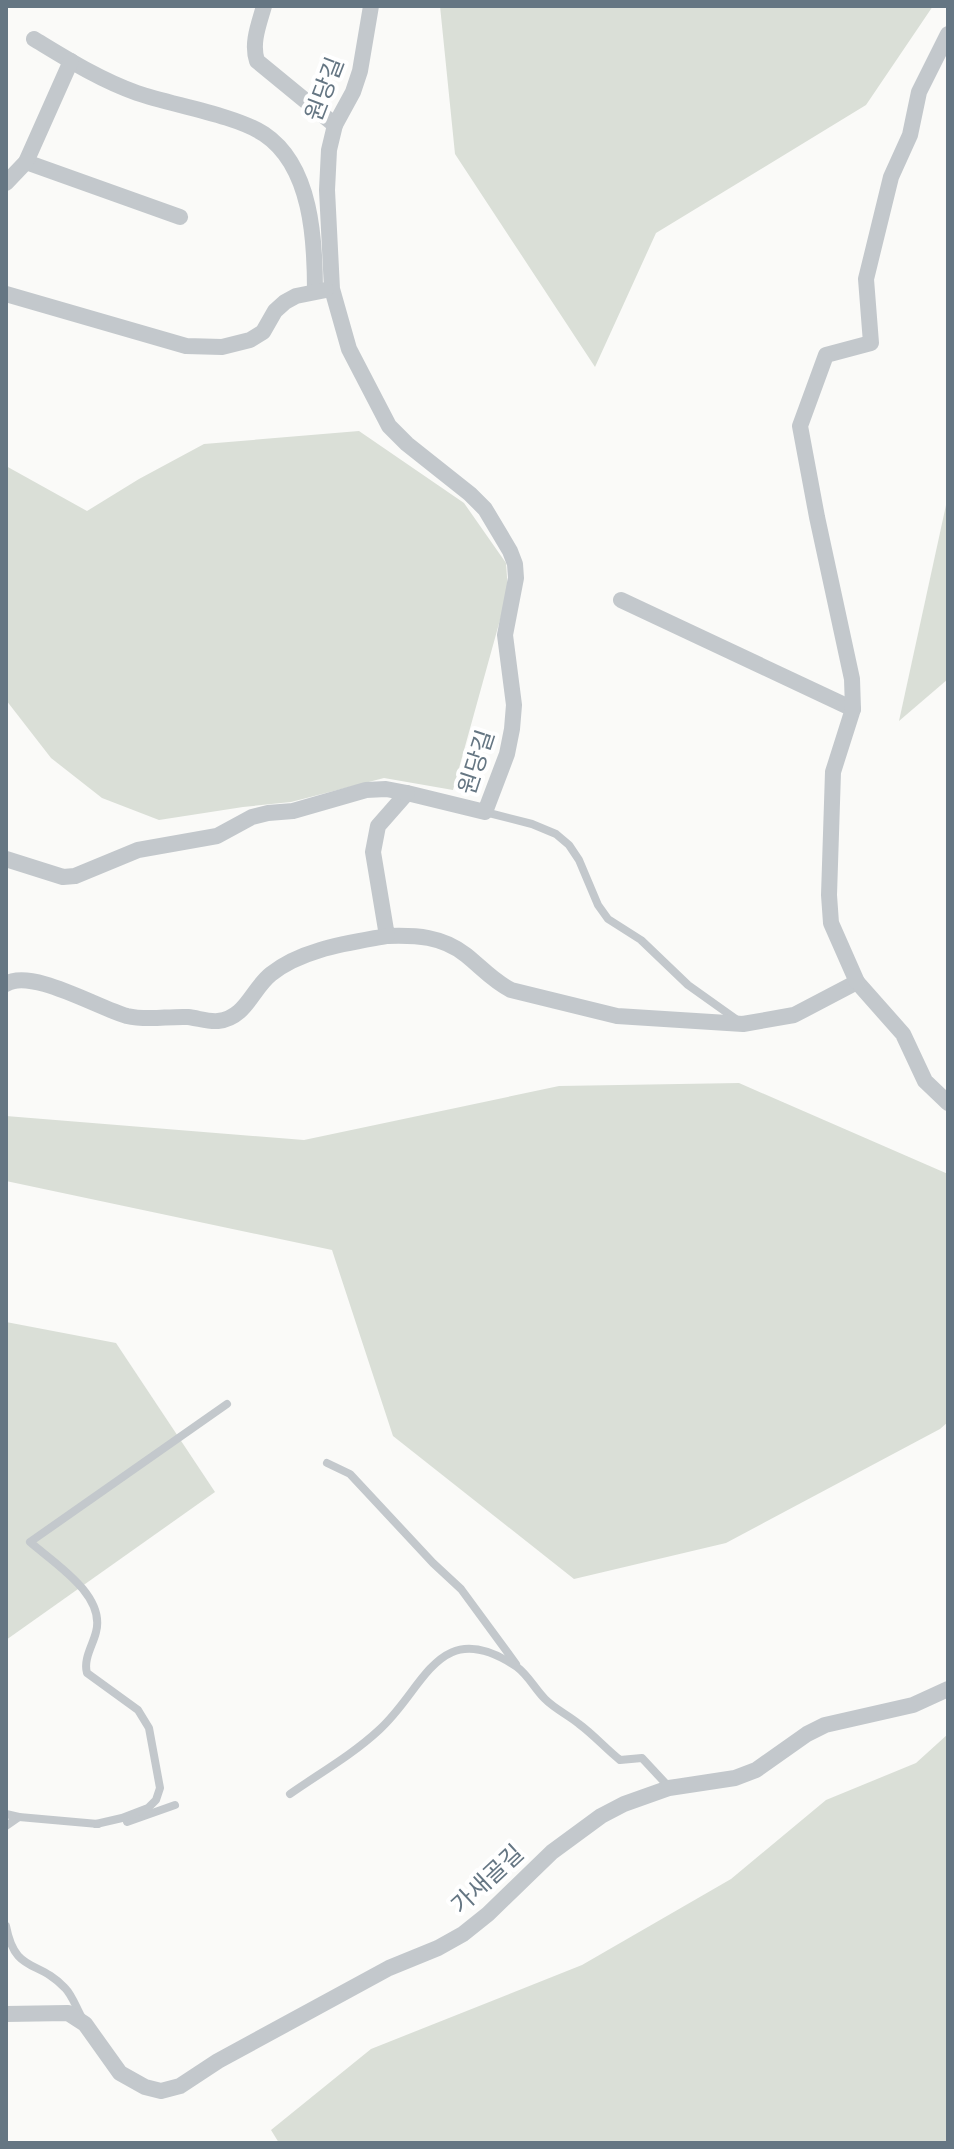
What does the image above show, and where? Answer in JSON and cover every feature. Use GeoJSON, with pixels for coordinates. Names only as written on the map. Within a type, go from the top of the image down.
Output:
{"type":"FeatureCollection","features":[{"type":"Feature","properties":{"kind":"street"},"geometry":{"type":"LineString","coordinates":[[264,6],[255,39],[257,61],[335,125]]}},
{"type":"Feature","properties":{"kind":"street","name":"원당길"},"geometry":{"type":"LineString","coordinates":[[6,859],[63,877],[75,876],[138,850],[217,836],[252,817],[303,809],[366,790],[386,789],[485,812],[507,754],[512,729],[514,705],[505,635],[516,578],[515,564],[485,509],[389,426],[349,349],[324,290],[329,150],[335,125],[357,82],[371,6]]}},
{"type":"Feature","properties":{"kind":"street"},"geometry":{"type":"LineString","coordinates":[[948,34],[919,92],[910,135],[891,177],[866,279],[871,343],[826,355],[800,426],[852,679],[853,709],[833,772],[831,923],[857,982],[903,1034],[925,1081],[948,1103]]}},
{"type":"Feature","properties":{"kind":"street"},"geometry":{"type":"LineString","coordinates":[[6,294],[186,346],[213,347],[250,340],[263,332],[275,311],[285,302],[324,290],[305,195],[290,162],[278,146],[264,134],[245,125],[136,93],[107,81],[34,39]]}},
{"type":"Feature","properties":{"kind":"street"},"geometry":{"type":"LineString","coordinates":[[6,183],[26,162],[71,61]]}},
{"type":"Feature","properties":{"kind":"street"},"geometry":{"type":"LineString","coordinates":[[26,162],[180,217]]}},
{"type":"Feature","properties":{"kind":"street"},"geometry":{"type":"LineString","coordinates":[[621,600],[853,709]]}},
{"type":"Feature","properties":{"kind":"street"},"geometry":{"type":"LineString","coordinates":[[387,936],[373,852],[378,826],[407,793]]}},
{"type":"Feature","properties":{"kind":"street"},"geometry":{"type":"LineString","coordinates":[[6,984],[20,980],[40,983],[136,1017],[186,1017],[217,1021],[231,1018],[244,1008],[270,974],[289,963],[312,954],[387,936],[436,939],[452,945],[497,983],[546,999],[617,1016],[743,1024],[794,1015],[857,982]]}},
{"type":"Feature","properties":{"kind":"street","name":"가새골길"},"geometry":{"type":"LineString","coordinates":[[85,2024],[120,2073],[145,2087],[161,2091],[180,2086],[218,2061],[389,1968],[463,1934],[552,1852],[601,1816],[624,1804],[669,1788],[735,1778],[756,1770],[825,1725],[913,1705],[948,1689]]}},
{"type":"Feature","properties":{"kind":"street"},"geometry":{"type":"LineString","coordinates":[[6,2014],[68,2013],[85,2024]]}},
{"type":"Feature","properties":{"kind":"lane"},"geometry":{"type":"LineString","coordinates":[[485,812],[532,824],[556,834],[569,845],[579,860],[598,905],[608,919],[641,940],[688,985],[743,1024]]}},
{"type":"Feature","properties":{"kind":"lane"},"geometry":{"type":"LineString","coordinates":[[96,1824],[148,1808],[156,1800],[160,1788],[149,1728],[138,1710],[87,1673],[84,1664],[99,1624],[90,1595],[30,1542],[227,1404]]}},
{"type":"Feature","properties":{"kind":"lane"},"geometry":{"type":"LineString","coordinates":[[327,1463],[350,1474],[461,1589],[546,1700],[582,1726],[620,1760],[642,1758],[669,1788]]}},
{"type":"Feature","properties":{"kind":"lane"},"geometry":{"type":"LineString","coordinates":[[290,1794],[359,1748],[383,1727],[432,1665],[449,1653],[467,1649],[489,1653],[519,1668]]}},
{"type":"Feature","properties":{"kind":"lane"},"geometry":{"type":"LineString","coordinates":[[6,1814],[120,1824],[175,1805]]}},
{"type":"Feature","properties":{"kind":"lane"},"geometry":{"type":"LineString","coordinates":[[6,1826],[19,1817]]}},
{"type":"Feature","properties":{"kind":"lane","name":"가새골길"},"geometry":{"type":"LineString","coordinates":[[6,1926],[11,1949],[19,1959],[67,1989],[85,2024]]}},
{"type":"Feature","properties":{"kind":"shaded area"},"geometry":{"type":"Polygon","coordinates":[[[440,6],[933,6],[866,105],[656,233],[595,367],[455,154],[440,6]]]}},
{"type":"Feature","properties":{"kind":"shaded area"},"geometry":{"type":"Polygon","coordinates":[[[359,431],[464,503],[506,563],[508,591],[453,790],[384,778],[291,802],[159,820],[102,798],[51,758],[6,700],[6,466],[87,511],[204,444],[359,431]]]}},
{"type":"Feature","properties":{"kind":"shaded area"},"geometry":{"type":"Polygon","coordinates":[[[948,496],[948,679],[899,721],[948,496]]]}},
{"type":"Feature","properties":{"kind":"shaded area"},"geometry":{"type":"Polygon","coordinates":[[[739,1083],[948,1174],[948,1422],[726,1543],[574,1579],[393,1436],[332,1250],[6,1181],[6,1116],[304,1140],[559,1086],[739,1083]]]}},
{"type":"Feature","properties":{"kind":"shaded area"},"geometry":{"type":"Polygon","coordinates":[[[6,1322],[116,1343],[215,1492],[6,1640],[6,1322]]]}},
{"type":"Feature","properties":{"kind":"shaded area"},"geometry":{"type":"Polygon","coordinates":[[[948,1734],[948,2143],[279,2143],[271,2130],[371,2049],[582,1965],[731,1879],[826,1800],[916,1763],[948,1734]]]}}]}
